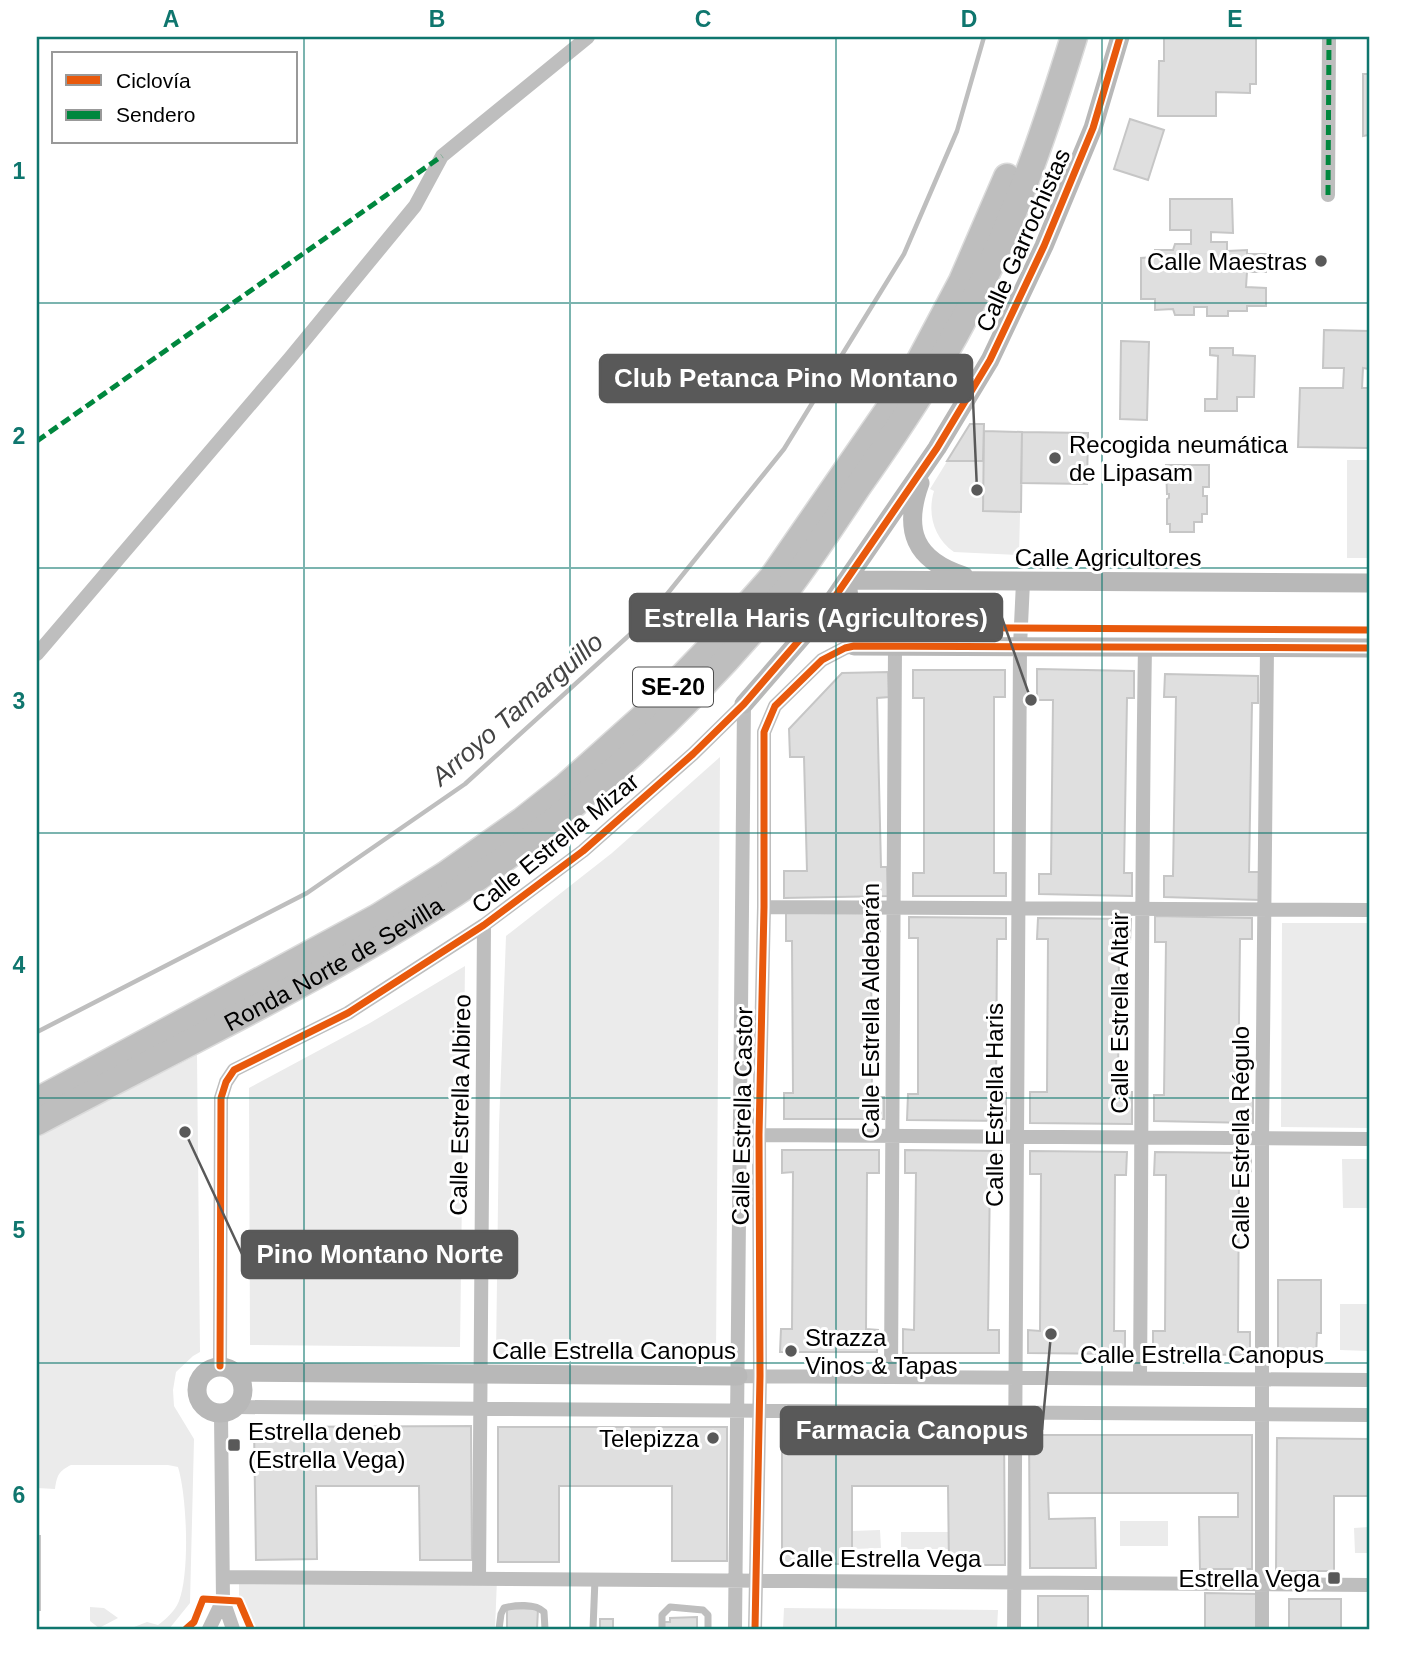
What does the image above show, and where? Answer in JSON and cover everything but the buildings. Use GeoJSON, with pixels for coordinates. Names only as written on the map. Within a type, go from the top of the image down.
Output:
{"type":"FeatureCollection","features":[{"type":"Feature","properties":{"kind":"highway","name":"Ronda Norte de Sevilla"},"geometry":{"type":"LineString","coordinates":[[37,1101],[378,918],[481,851],[566,786],[641,719],[707,651],[772,578],[911,377],[962,281],[999,199],[1031,116],[1055,37]]}},
{"type":"Feature","properties":{"kind":"highway","name":"Ronda Norte de Sevilla"},"geometry":{"type":"LineString","coordinates":[[37,1122],[290,988],[455,892],[574,803],[654,733],[723,662],[788,587],[931,380],[981,286],[1016,205],[1048,122],[1074,37]]}},
{"type":"Feature","properties":{"kind":"street"},"geometry":{"type":"LineString","coordinates":[[37,654],[281,369],[415,206],[442,156],[588,37]]}},
{"type":"Feature","properties":{"kind":"street","name":"Calle Garrochistas"},"geometry":{"type":"LineString","coordinates":[[937,447],[990,360],[1044,246],[1093,128],[1120,37]]}},
{"type":"Feature","properties":{"kind":"street"},"geometry":{"type":"LineString","coordinates":[[1328,195],[1329,37]]}},
{"type":"Feature","properties":{"kind":"street"},"geometry":{"type":"LineString","coordinates":[[937,447],[912,506],[914,533],[928,556],[945,570],[978,580]]}},
{"type":"Feature","properties":{"kind":"street","name":"Calle Estrella Mizar"},"geometry":{"type":"LineString","coordinates":[[228,1369],[221,1098],[226,1082],[234,1070],[348,1013],[484,925],[583,851],[744,704],[828,607],[937,447]]}},
{"type":"Feature","properties":{"kind":"street"},"geometry":{"type":"LineString","coordinates":[[847,580],[854,646],[1369,648]]}},
{"type":"Feature","properties":{"kind":"street","name":"Calle Agricultores"},"geometry":{"type":"LineString","coordinates":[[847,580],[1369,583]]}},
{"type":"Feature","properties":{"kind":"street","name":"Calle Estrella Haris"},"geometry":{"type":"LineString","coordinates":[[1014,1629],[1020,646],[1023,582]]}},
{"type":"Feature","properties":{"kind":"street","name":"Calle Estrella Aldebarán"},"geometry":{"type":"LineString","coordinates":[[891,1377],[895,645]]}},
{"type":"Feature","properties":{"kind":"street","name":"Calle Estrella Castor"},"geometry":{"type":"LineString","coordinates":[[755,1629],[760,1376],[764,733],[775,706],[822,660],[854,646]]}},
{"type":"Feature","properties":{"kind":"street","name":"Calle Estrella Altair"},"geometry":{"type":"LineString","coordinates":[[1140,1378],[1141,909],[1145,647]]}},
{"type":"Feature","properties":{"kind":"street","name":"Calle Estrella Régulo"},"geometry":{"type":"LineString","coordinates":[[1262,1629],[1262,1138],[1267,648]]}},
{"type":"Feature","properties":{"kind":"street","name":"Calle Estrella Castor"},"geometry":{"type":"LineString","coordinates":[[735,1629],[744,704]]}},
{"type":"Feature","properties":{"kind":"street"},"geometry":{"type":"LineString","coordinates":[[764,907],[1369,910]]}},
{"type":"Feature","properties":{"kind":"street","name":"Calle Estrella Albireo"},"geometry":{"type":"LineString","coordinates":[[478,1579],[484,925]]}},
{"type":"Feature","properties":{"kind":"street"},"geometry":{"type":"LineString","coordinates":[[760,1135],[1369,1139]]}},
{"type":"Feature","properties":{"kind":"street"},"geometry":{"type":"LineString","coordinates":[[233,1629],[223,1600],[229,1410],[243,1399],[244,1389],[242,1380],[228,1369],[209,1369],[201,1376],[197,1385],[197,1396],[210,1412],[229,1410],[479,1409],[1369,1415]]}},
{"type":"Feature","properties":{"kind":"street","name":"Calle Estrella Canopus"},"geometry":{"type":"LineString","coordinates":[[228,1369],[479,1374],[1369,1380]]}},
{"type":"Feature","properties":{"kind":"street","name":"Calle Estrella Vega"},"geometry":{"type":"LineString","coordinates":[[223,1577],[1369,1585]]}},
{"type":"Feature","properties":{"kind":"street"},"geometry":{"type":"LineString","coordinates":[[209,1629],[223,1600]]}},
{"type":"Feature","properties":{"kind":"lane"},"geometry":{"type":"LineString","coordinates":[[593,1629],[595,1579]]}},
{"type":"Feature","properties":{"kind":"lane"},"geometry":{"type":"LineString","coordinates":[[499,1629],[504,1608],[531,1606],[540,1607],[544,1612],[545,1629]]}},
{"type":"Feature","properties":{"kind":"lane"},"geometry":{"type":"LineString","coordinates":[[662,1629],[662,1615],[670,1607],[703,1609],[708,1615],[708,1629]]}},
{"type":"Feature","properties":{"kind":"shaded area"},"geometry":{"type":"Polygon","coordinates":[[[970,424],[984,424],[984,431],[1022,432],[1019,555],[954,552],[941,540],[934,525],[931,508],[934,491],[930,489],[970,424]]]}},
{"type":"Feature","properties":{"kind":"shaded area"},"geometry":{"type":"Polygon","coordinates":[[[1347,460],[1369,460],[1369,558],[1347,558],[1347,460]]]}},
{"type":"Feature","properties":{"kind":"shaded area"},"geometry":{"type":"Polygon","coordinates":[[[720,757],[716,1357],[496,1357],[499,1126],[506,936],[612,853],[720,757]]]}},
{"type":"Feature","properties":{"kind":"shaded area"},"geometry":{"type":"Polygon","coordinates":[[[1282,923],[1369,923],[1369,1128],[1281,1127],[1282,923]]]}},
{"type":"Feature","properties":{"kind":"shaded area"},"geometry":{"type":"Polygon","coordinates":[[[465,966],[460,1347],[250,1345],[249,1088],[370,1023],[465,966]]]}},
{"type":"Feature","properties":{"kind":"shaded area"},"geometry":{"type":"Polygon","coordinates":[[[197,1055],[200,1352],[176,1372],[173,1390],[174,1406],[194,1439],[190,1603],[169,1629],[129,1629],[147,1622],[158,1625],[170,1615],[179,1601],[186,1554],[181,1480],[178,1467],[168,1465],[71,1465],[59,1474],[55,1489],[37,1488],[37,1137],[197,1055]]]}},
{"type":"Feature","properties":{"kind":"shaded area"},"geometry":{"type":"Polygon","coordinates":[[[1342,1159],[1369,1159],[1369,1208],[1343,1208],[1342,1159]]]}},
{"type":"Feature","properties":{"kind":"shaded area"},"geometry":{"type":"Polygon","coordinates":[[[1340,1304],[1369,1304],[1369,1351],[1340,1350],[1340,1304]]]}},
{"type":"Feature","properties":{"kind":"shaded area"},"geometry":{"type":"Polygon","coordinates":[[[1120,1521],[1168,1521],[1168,1546],[1120,1546],[1120,1521]]]}},
{"type":"Feature","properties":{"kind":"shaded area"},"geometry":{"type":"Polygon","coordinates":[[[1369,1527],[1369,1553],[1355,1553],[1354,1528],[1369,1527]]]}},
{"type":"Feature","properties":{"kind":"shaded area"},"geometry":{"type":"Polygon","coordinates":[[[880,1530],[881,1548],[853,1549],[852,1531],[880,1530]]]}},
{"type":"Feature","properties":{"kind":"shaded area"},"geometry":{"type":"Polygon","coordinates":[[[901,1532],[949,1532],[949,1549],[901,1549],[901,1532]]]}},
{"type":"Feature","properties":{"kind":"shaded area"},"geometry":{"type":"Polygon","coordinates":[[[239,1577],[497,1579],[495,1629],[251,1629],[239,1601],[239,1577]]]}},
{"type":"Feature","properties":{"kind":"shaded area"},"geometry":{"type":"Polygon","coordinates":[[[90,1607],[104,1608],[118,1618],[99,1628],[90,1621],[90,1607]]]}},
{"type":"Feature","properties":{"kind":"shaded area"},"geometry":{"type":"Polygon","coordinates":[[[784,1608],[998,1610],[997,1629],[783,1629],[784,1608]]]}},
{"type":"Feature","properties":{"kind":"waterway","name":"Arroyo Tamarguillo"},"geometry":{"type":"LineString","coordinates":[[37,1032],[307,893],[465,784],[647,619],[784,449],[904,254],[957,131],[984,37]]}},
{"type":"Feature","properties":{"kind":"marked path"},"geometry":{"type":"LineString","coordinates":[[1328,195],[1329,37]]}},
{"type":"Feature","properties":{"kind":"marked path"},"geometry":{"type":"LineString","coordinates":[[37,441],[442,156]]}},
{"type":"Feature","properties":{"kind":"cycle path"},"geometry":{"type":"LineString","coordinates":[[220,1366],[221,1098],[226,1082],[234,1070],[348,1013],[484,925],[583,851],[693,754],[744,704],[828,607],[937,448],[990,360],[1044,246],[1093,128],[1120,37]]}},
{"type":"Feature","properties":{"kind":"cycle path"},"geometry":{"type":"LineString","coordinates":[[861,627],[1369,630]]}},
{"type":"Feature","properties":{"kind":"cycle path"},"geometry":{"type":"LineString","coordinates":[[755,1629],[760,1376],[759,1135],[764,907],[764,732],[775,706],[822,660],[854,646],[1369,648]]}},
{"type":"Feature","properties":{"kind":"cycle path"},"geometry":{"type":"LineString","coordinates":[[186,1629],[194,1622],[203,1599],[239,1601],[251,1629]]}},
{"type":"Feature","properties":{"kind":"place","name":"Calle Maestras"},"geometry":{"type":"Point","coordinates":[1321,261]}},
{"type":"Feature","properties":{"kind":"place","name":"Recogida neumática de Lipasam"},"geometry":{"type":"Point","coordinates":[1055,458]}},
{"type":"Feature","properties":{"kind":"place","name":"Club Petanca Pino Montano"},"geometry":{"type":"Point","coordinates":[977,490]}},
{"type":"Feature","properties":{"kind":"place","name":"Estrella Haris (Agricultores)"},"geometry":{"type":"Point","coordinates":[1031,700]}},
{"type":"Feature","properties":{"kind":"place","name":"Pino Montano Norte"},"geometry":{"type":"Point","coordinates":[185,1132]}},
{"type":"Feature","properties":{"kind":"place","name":"Farmacia Canopus"},"geometry":{"type":"Point","coordinates":[1051,1334]}},
{"type":"Feature","properties":{"kind":"place","name":"Strazza Vinos & Tapas"},"geometry":{"type":"Point","coordinates":[791,1351]}},
{"type":"Feature","properties":{"kind":"place","name":"Telepizza"},"geometry":{"type":"Point","coordinates":[713,1438]}},
{"type":"Feature","properties":{"kind":"place","name":"Estrella deneb (Estrella Vega)"},"geometry":{"type":"Point","coordinates":[234,1445]}},
{"type":"Feature","properties":{"kind":"place","name":"Estrella Vega"},"geometry":{"type":"Point","coordinates":[1334,1578]}}]}
